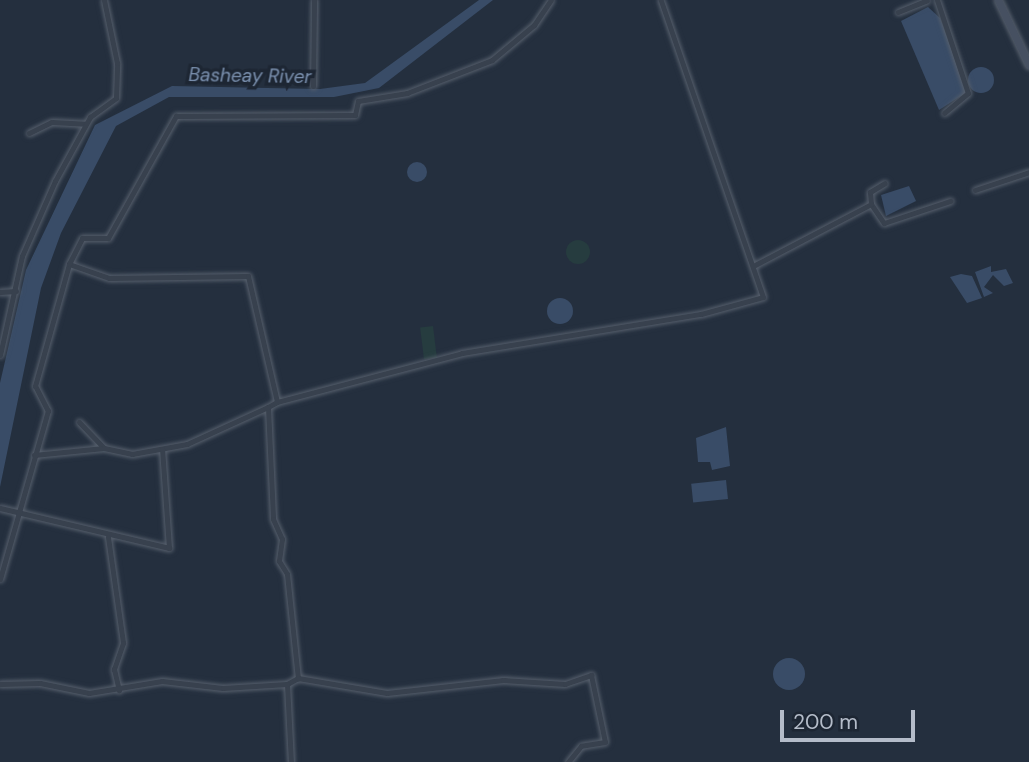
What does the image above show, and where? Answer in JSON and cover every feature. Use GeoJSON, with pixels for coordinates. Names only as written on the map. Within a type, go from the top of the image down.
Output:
{"type":"FeatureCollection","features":[{"type":"Feature","properties":{"kind":"street"},"geometry":{"type":"LineString","coordinates":[[0,355],[22,256],[85,124],[116,98],[117,63],[104,0]]}},
{"type":"Feature","properties":{"kind":"street"},"geometry":{"type":"LineString","coordinates":[[313,86],[314,0]]}},
{"type":"Feature","properties":{"kind":"street"},"geometry":{"type":"LineString","coordinates":[[0,579],[16,537],[16,511],[48,411],[36,379],[69,264],[82,237],[108,238],[148,158],[179,114],[355,115],[358,101],[407,93],[492,60],[534,25],[551,0]]}},
{"type":"Feature","properties":{"kind":"street"},"geometry":{"type":"LineString","coordinates":[[34,455],[104,448],[125,453],[162,449],[278,402],[462,353],[759,301],[764,291],[661,0]]}},
{"type":"Feature","properties":{"kind":"street"},"geometry":{"type":"LineString","coordinates":[[898,12],[927,0]]}},
{"type":"Feature","properties":{"kind":"street"},"geometry":{"type":"LineString","coordinates":[[937,0],[968,93],[944,113]]}},
{"type":"Feature","properties":{"kind":"street"},"geometry":{"type":"LineString","coordinates":[[998,0],[1029,65]]}},
{"type":"Feature","properties":{"kind":"street"},"geometry":{"type":"LineString","coordinates":[[29,133],[52,122],[85,124]]}},
{"type":"Feature","properties":{"kind":"street"},"geometry":{"type":"LineString","coordinates":[[975,190],[1029,172]]}},
{"type":"Feature","properties":{"kind":"street"},"geometry":{"type":"LineString","coordinates":[[885,183],[870,192],[871,204],[884,223],[950,201]]}},
{"type":"Feature","properties":{"kind":"street"},"geometry":{"type":"LineString","coordinates":[[755,265],[871,204]]}},
{"type":"Feature","properties":{"kind":"street"},"geometry":{"type":"LineString","coordinates":[[69,264],[109,278],[248,276],[278,402]]}},
{"type":"Feature","properties":{"kind":"street"},"geometry":{"type":"LineString","coordinates":[[0,292],[16,291]]}},
{"type":"Feature","properties":{"kind":"street"},"geometry":{"type":"LineString","coordinates":[[268,407],[272,519],[282,539],[279,561],[287,574],[298,678]]}},
{"type":"Feature","properties":{"kind":"street"},"geometry":{"type":"LineString","coordinates":[[79,422],[104,448]]}},
{"type":"Feature","properties":{"kind":"street"},"geometry":{"type":"LineString","coordinates":[[0,508],[108,537],[169,548],[162,449]]}},
{"type":"Feature","properties":{"kind":"street"},"geometry":{"type":"LineString","coordinates":[[108,537],[123,643],[114,669],[120,690]]}},
{"type":"Feature","properties":{"kind":"street"},"geometry":{"type":"LineString","coordinates":[[0,684],[120,690],[162,681],[223,688],[287,684],[298,678],[387,693],[503,680],[565,684],[591,675],[605,742],[581,746],[568,762]]}},
{"type":"Feature","properties":{"kind":"street"},"geometry":{"type":"LineString","coordinates":[[287,684],[291,762]]}},
{"type":"Feature","properties":{"kind":"green space"},"geometry":{"type":"Polygon","coordinates":[[[578,240],[587,243],[590,252],[587,261],[578,264],[569,261],[566,252],[569,243],[578,240]]]}},
{"type":"Feature","properties":{"kind":"green space"},"geometry":{"type":"Polygon","coordinates":[[[433,326],[437,358],[424,359],[420,328],[433,326]]]}},
{"type":"Feature","properties":{"kind":"water"},"geometry":{"type":"Polygon","coordinates":[[[479,0],[493,0],[379,88],[334,97],[169,97],[116,126],[61,233],[41,288],[0,487],[0,383],[26,270],[95,125],[172,86],[320,89],[365,83],[479,0]]]}},
{"type":"Feature","properties":{"kind":"water"},"geometry":{"type":"Polygon","coordinates":[[[928,7],[940,18],[967,92],[939,110],[901,21],[928,7]]]}},
{"type":"Feature","properties":{"kind":"water"},"geometry":{"type":"Polygon","coordinates":[[[981,67],[990,71],[994,80],[990,89],[981,93],[972,89],[968,80],[972,71],[981,67]]]}},
{"type":"Feature","properties":{"kind":"water"},"geometry":{"type":"Polygon","coordinates":[[[413,162],[421,162],[427,172],[421,182],[413,182],[407,176],[407,168],[413,162]]]}},
{"type":"Feature","properties":{"kind":"water"},"geometry":{"type":"Polygon","coordinates":[[[909,186],[916,201],[886,216],[881,195],[909,186]]]}},
{"type":"Feature","properties":{"kind":"water"},"geometry":{"type":"Polygon","coordinates":[[[991,266],[991,272],[1006,269],[1013,283],[1004,286],[993,275],[984,287],[993,293],[984,297],[975,272],[991,266]]]}},
{"type":"Feature","properties":{"kind":"water"},"geometry":{"type":"Polygon","coordinates":[[[961,274],[972,276],[982,298],[967,303],[950,277],[961,274]]]}},
{"type":"Feature","properties":{"kind":"water"},"geometry":{"type":"Polygon","coordinates":[[[560,298],[569,302],[573,311],[569,320],[560,324],[551,320],[547,311],[551,302],[560,298]]]}},
{"type":"Feature","properties":{"kind":"water"},"geometry":{"type":"Polygon","coordinates":[[[726,427],[730,466],[712,470],[710,462],[698,462],[696,438],[726,427]]]}},
{"type":"Feature","properties":{"kind":"water"},"geometry":{"type":"Polygon","coordinates":[[[726,480],[728,499],[693,503],[691,484],[726,480]]]}},
{"type":"Feature","properties":{"kind":"water"},"geometry":{"type":"Polygon","coordinates":[[[789,658],[800,663],[805,674],[800,685],[789,690],[778,685],[773,674],[778,663],[789,658]]]}},
{"type":"Feature","properties":{"kind":"water label","name":"Basheay River"},"geometry":{"type":"Point","coordinates":[250,76]}}]}
